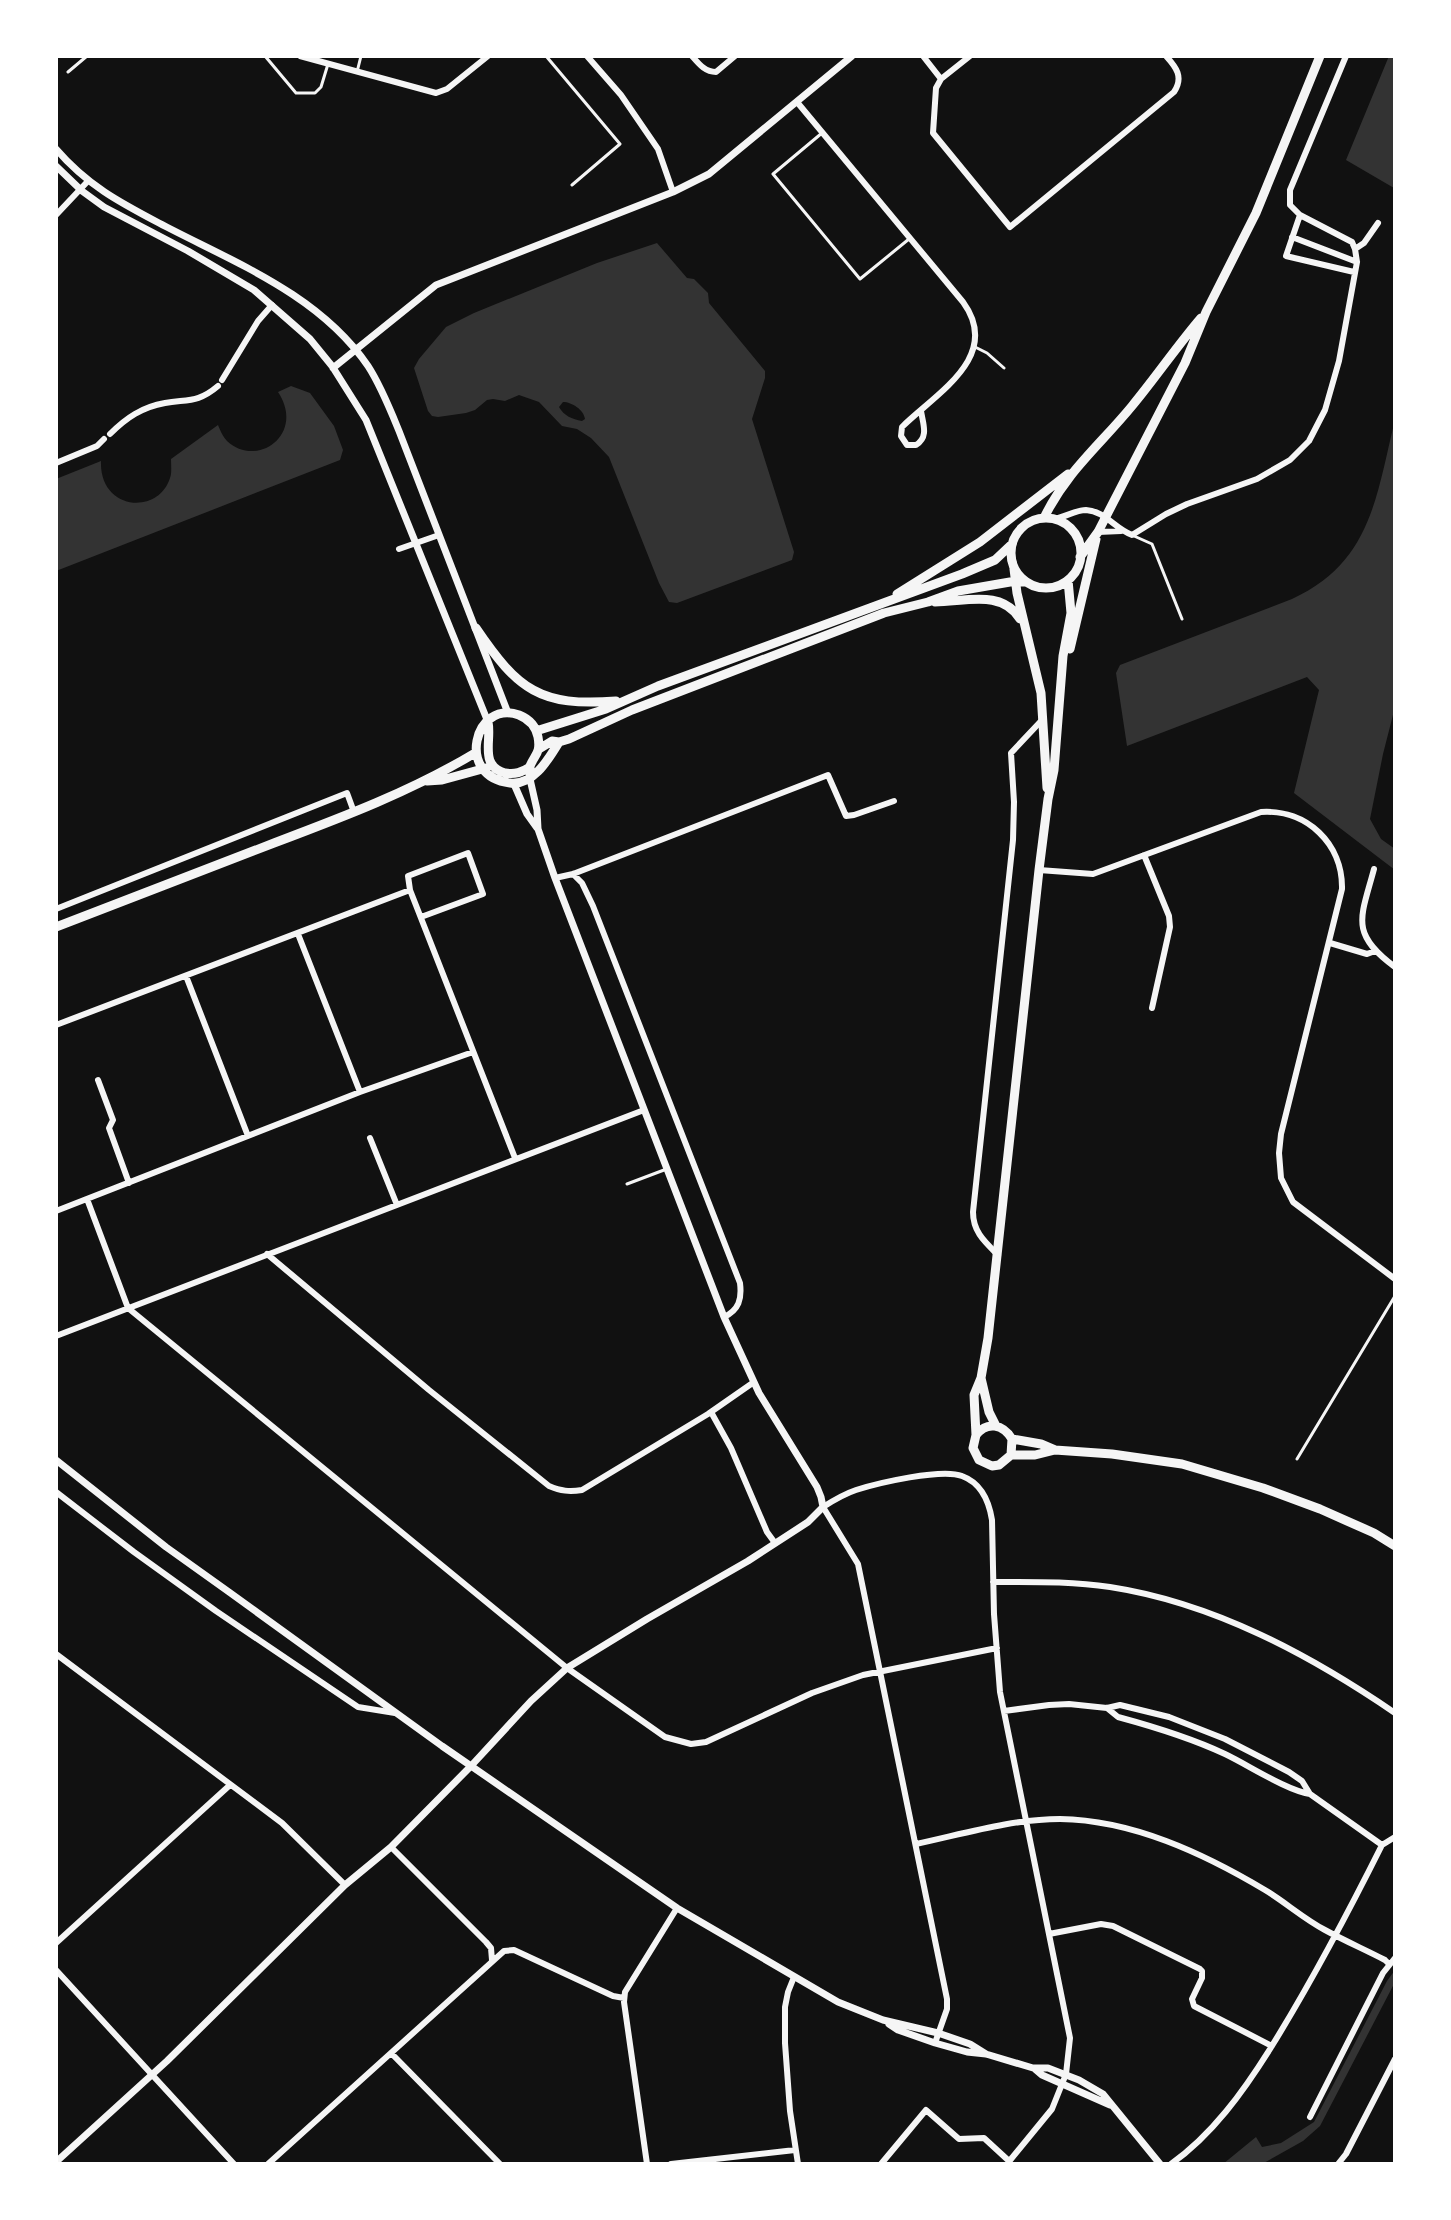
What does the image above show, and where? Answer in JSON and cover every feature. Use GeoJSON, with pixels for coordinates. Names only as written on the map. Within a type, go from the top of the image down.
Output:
{"type":"FeatureCollection","features":[{"type":"Feature","properties":{"kind":"main road"},"geometry":{"type":"LineString","coordinates":[[1080,557],[1106,518],[1185,363],[1206,312],[1256,213],[1320,56]]}},
{"type":"Feature","properties":{"kind":"main road"},"geometry":{"type":"LineString","coordinates":[[1049,519],[1055,498],[1074,470],[1131,408],[1206,312]]}},
{"type":"Feature","properties":{"kind":"main road"},"geometry":{"type":"LineString","coordinates":[[888,601],[980,542],[1074,470]]}},
{"type":"Feature","properties":{"kind":"main road"},"geometry":{"type":"LineString","coordinates":[[488,722],[487,752],[494,767],[502,772],[520,773],[530,767],[539,749],[536,731],[527,719],[508,713],[497,715],[488,722],[478,734],[475,753],[482,769],[498,781],[514,784],[530,779],[559,742],[632,710],[884,613],[958,591],[1021,582],[1049,588],[1068,580],[1080,557],[1077,538],[1064,523],[1049,519],[1028,523],[995,560],[606,709],[536,731]]}},
{"type":"Feature","properties":{"kind":"main road"},"geometry":{"type":"LineString","coordinates":[[1062,676],[1098,532]]}},
{"type":"Feature","properties":{"kind":"main road"},"geometry":{"type":"LineString","coordinates":[[1012,544],[1014,569],[1021,582],[1025,628],[1041,693],[1048,799]]}},
{"type":"Feature","properties":{"kind":"main road"},"geometry":{"type":"LineString","coordinates":[[976,1435],[974,1395],[981,1378],[998,1255],[1039,870],[1054,770],[1063,656],[1071,613],[1068,580]]}},
{"type":"Feature","properties":{"kind":"main road"},"geometry":{"type":"LineString","coordinates":[[928,602],[995,600],[1009,605],[1025,628]]}},
{"type":"Feature","properties":{"kind":"main road"},"geometry":{"type":"LineString","coordinates":[[476,628],[498,661],[534,691],[581,704],[624,700]]}},
{"type":"Feature","properties":{"kind":"main road"},"geometry":{"type":"LineString","coordinates":[[539,749],[552,741],[559,742]]}},
{"type":"Feature","properties":{"kind":"main road"},"geometry":{"type":"LineString","coordinates":[[56,927],[354,812],[427,781],[475,753]]}},
{"type":"Feature","properties":{"kind":"main road"},"geometry":{"type":"LineString","coordinates":[[427,781],[494,767]]}},
{"type":"Feature","properties":{"kind":"main road"},"geometry":{"type":"LineString","coordinates":[[530,767],[530,779]]}},
{"type":"Feature","properties":{"kind":"main road"},"geometry":{"type":"LineString","coordinates":[[981,1378],[989,1412],[996,1426]]}},
{"type":"Feature","properties":{"kind":"main road"},"geometry":{"type":"LineString","coordinates":[[1011,1455],[1012,1439],[1006,1430],[996,1426],[985,1427],[973,1441],[975,1455],[985,1464],[999,1465],[1011,1455],[1035,1455],[1055,1450],[1112,1454],[1196,1468],[1320,1509],[1395,1546]]}},
{"type":"Feature","properties":{"kind":"main road"},"geometry":{"type":"LineString","coordinates":[[1012,1439],[1055,1450]]}},
{"type":"Feature","properties":{"kind":"street"},"geometry":{"type":"LineString","coordinates":[[301,56],[436,93],[447,89],[488,56]]}},
{"type":"Feature","properties":{"kind":"street"},"geometry":{"type":"LineString","coordinates":[[587,56],[621,95],[658,149],[673,192]]}},
{"type":"Feature","properties":{"kind":"street"},"geometry":{"type":"LineString","coordinates":[[692,56],[711,72],[716,72],[735,56]]}},
{"type":"Feature","properties":{"kind":"street"},"geometry":{"type":"LineString","coordinates":[[333,368],[436,285],[673,192],[709,174],[852,56]]}},
{"type":"Feature","properties":{"kind":"street"},"geometry":{"type":"LineString","coordinates":[[923,56],[941,79]]}},
{"type":"Feature","properties":{"kind":"street"},"geometry":{"type":"LineString","coordinates":[[970,56],[941,79],[936,88],[934,135],[1010,227],[1174,92],[1178,87],[1179,74],[1166,56]]}},
{"type":"Feature","properties":{"kind":"street"},"geometry":{"type":"LineString","coordinates":[[1049,519],[1084,510],[1095,512],[1121,531],[1132,535],[1187,504],[1257,479],[1290,460],[1309,441],[1325,410],[1335,375],[1357,262],[1352,242],[1300,215],[1290,205],[1290,190],[1346,56]]}},
{"type":"Feature","properties":{"kind":"street"},"geometry":{"type":"LineString","coordinates":[[797,102],[968,309],[975,328],[974,347],[964,368],[902,427],[900,435],[911,446],[927,439],[921,411]]}},
{"type":"Feature","properties":{"kind":"street"},"geometry":{"type":"LineString","coordinates":[[56,149],[73,169],[113,198],[300,298],[329,322],[366,363],[386,399],[508,713]]}},
{"type":"Feature","properties":{"kind":"street"},"geometry":{"type":"LineString","coordinates":[[56,166],[80,190],[104,207],[240,281],[310,339],[333,368],[366,420],[488,722]]}},
{"type":"Feature","properties":{"kind":"street"},"geometry":{"type":"LineString","coordinates":[[56,215],[88,181]]}},
{"type":"Feature","properties":{"kind":"street"},"geometry":{"type":"LineString","coordinates":[[1300,215],[1286,256],[1354,272]]}},
{"type":"Feature","properties":{"kind":"street"},"geometry":{"type":"LineString","coordinates":[[1355,249],[1364,243],[1378,223]]}},
{"type":"Feature","properties":{"kind":"street"},"geometry":{"type":"LineString","coordinates":[[1292,237],[1357,262]]}},
{"type":"Feature","properties":{"kind":"street"},"geometry":{"type":"LineString","coordinates":[[56,463],[97,446],[123,421],[141,410],[163,403],[196,400],[220,383],[258,321],[272,305]]}},
{"type":"Feature","properties":{"kind":"street"},"geometry":{"type":"LineString","coordinates":[[1098,532],[1121,531]]}},
{"type":"Feature","properties":{"kind":"street"},"geometry":{"type":"LineString","coordinates":[[399,549],[439,535]]}},
{"type":"Feature","properties":{"kind":"street"},"geometry":{"type":"LineString","coordinates":[[998,1255],[979,1236],[973,1223],[973,1212],[1013,840],[1011,753],[1042,720]]}},
{"type":"Feature","properties":{"kind":"street"},"geometry":{"type":"LineString","coordinates":[[555,878],[573,874],[828,775],[846,816],[894,801]]}},
{"type":"Feature","properties":{"kind":"street"},"geometry":{"type":"LineString","coordinates":[[530,779],[538,829],[555,878],[724,1317],[766,1406],[817,1487],[823,1507],[858,1564],[947,1999],[947,2009],[935,2043]]}},
{"type":"Feature","properties":{"kind":"street"},"geometry":{"type":"LineString","coordinates":[[514,784],[527,814],[538,829]]}},
{"type":"Feature","properties":{"kind":"street"},"geometry":{"type":"LineString","coordinates":[[56,909],[347,793],[354,812]]}},
{"type":"Feature","properties":{"kind":"street"},"geometry":{"type":"LineString","coordinates":[[1039,870],[1093,874],[1249,815],[1274,811],[1300,819],[1324,836],[1337,855],[1343,872],[1342,889],[1281,1134],[1281,1178],[1293,1202],[1395,1279]]}},
{"type":"Feature","properties":{"kind":"street"},"geometry":{"type":"LineString","coordinates":[[421,917],[483,894],[468,853],[408,876],[410,890],[515,1158]]}},
{"type":"Feature","properties":{"kind":"street"},"geometry":{"type":"LineString","coordinates":[[1144,855],[1169,916],[1170,927],[1152,1008]]}},
{"type":"Feature","properties":{"kind":"street"},"geometry":{"type":"LineString","coordinates":[[1374,869],[1361,924],[1367,942],[1395,967]]}},
{"type":"Feature","properties":{"kind":"street"},"geometry":{"type":"LineString","coordinates":[[573,874],[582,883],[593,906],[740,1283],[742,1294],[738,1306],[724,1317]]}},
{"type":"Feature","properties":{"kind":"street"},"geometry":{"type":"LineString","coordinates":[[56,1025],[410,890]]}},
{"type":"Feature","properties":{"kind":"street"},"geometry":{"type":"LineString","coordinates":[[298,934],[360,1092]]}},
{"type":"Feature","properties":{"kind":"street"},"geometry":{"type":"LineString","coordinates":[[1330,943],[1367,954],[1375,951]]}},
{"type":"Feature","properties":{"kind":"street"},"geometry":{"type":"LineString","coordinates":[[186,976],[248,1136]]}},
{"type":"Feature","properties":{"kind":"street"},"geometry":{"type":"LineString","coordinates":[[56,1211],[360,1092],[473,1052]]}},
{"type":"Feature","properties":{"kind":"street"},"geometry":{"type":"LineString","coordinates":[[98,1080],[113,1120],[109,1128],[129,1183]]}},
{"type":"Feature","properties":{"kind":"street"},"geometry":{"type":"LineString","coordinates":[[56,1336],[644,1110]]}},
{"type":"Feature","properties":{"kind":"street"},"geometry":{"type":"LineString","coordinates":[[370,1138],[397,1205]]}},
{"type":"Feature","properties":{"kind":"street"},"geometry":{"type":"LineString","coordinates":[[87,1199],[128,1308],[567,1668],[665,1737],[691,1744],[706,1742],[812,1693],[880,1671],[997,1648]]}},
{"type":"Feature","properties":{"kind":"street"},"geometry":{"type":"LineString","coordinates":[[267,1254],[429,1390],[549,1486],[559,1490],[582,1490],[711,1412],[754,1382]]}},
{"type":"Feature","properties":{"kind":"street"},"geometry":{"type":"LineString","coordinates":[[711,1412],[775,1543]]}},
{"type":"Feature","properties":{"kind":"street"},"geometry":{"type":"LineString","coordinates":[[56,1460],[166,1547],[471,1766],[677,1908],[838,2002],[883,2020],[970,2044],[986,2054]]}},
{"type":"Feature","properties":{"kind":"street"},"geometry":{"type":"LineString","coordinates":[[56,2162],[152,2075],[345,1885],[391,1847],[531,1701],[567,1668],[748,1561],[808,1522],[836,1498],[855,1490],[931,1474],[956,1474],[971,1481],[990,1506],[997,1648],[1004,1711],[1070,2038],[1066,2074],[1052,2109],[1008,2162],[984,2138],[959,2139],[926,2110],[881,2164]]}},
{"type":"Feature","properties":{"kind":"street"},"geometry":{"type":"LineString","coordinates":[[56,1492],[216,1611],[358,1707],[397,1713]]}},
{"type":"Feature","properties":{"kind":"street"},"geometry":{"type":"LineString","coordinates":[[993,1582],[1112,1587],[1189,1607],[1293,1651],[1395,1713]]}},
{"type":"Feature","properties":{"kind":"street"},"geometry":{"type":"LineString","coordinates":[[56,1654],[282,1823],[345,1885]]}},
{"type":"Feature","properties":{"kind":"street"},"geometry":{"type":"LineString","coordinates":[[1004,1711],[1069,1704],[1107,1708],[1120,1705],[1152,1712],[1214,1734],[1289,1772],[1302,1781],[1310,1794],[1382,1845]]}},
{"type":"Feature","properties":{"kind":"street"},"geometry":{"type":"LineString","coordinates":[[1107,1708],[1118,1717],[1208,1746],[1295,1792],[1310,1794]]}},
{"type":"Feature","properties":{"kind":"street"},"geometry":{"type":"LineString","coordinates":[[56,1943],[230,1785]]}},
{"type":"Feature","properties":{"kind":"street"},"geometry":{"type":"LineString","coordinates":[[916,1844],[1026,1821],[1059,1819],[1103,1823],[1153,1836],[1196,1854],[1248,1880],[1336,1935],[1392,1961],[1310,2117]]}},
{"type":"Feature","properties":{"kind":"street"},"geometry":{"type":"LineString","coordinates":[[1171,2164],[1213,2126],[1249,2082],[1315,1976],[1382,1845],[1395,1837]]}},
{"type":"Feature","properties":{"kind":"street"},"geometry":{"type":"LineString","coordinates":[[391,1847],[486,1942],[491,1948],[492,1960]]}},
{"type":"Feature","properties":{"kind":"street"},"geometry":{"type":"LineString","coordinates":[[647,2164],[624,1998],[627,1987],[677,1908]]}},
{"type":"Feature","properties":{"kind":"street"},"geometry":{"type":"LineString","coordinates":[[1049,1934],[1101,1924],[1118,1927],[1200,1969],[1202,1978],[1192,1999],[1194,2006],[1272,2046]]}},
{"type":"Feature","properties":{"kind":"street"},"geometry":{"type":"LineString","coordinates":[[268,2164],[504,1951],[514,1950],[613,1996],[624,1998]]}},
{"type":"Feature","properties":{"kind":"street"},"geometry":{"type":"LineString","coordinates":[[56,1970],[234,2164]]}},
{"type":"Feature","properties":{"kind":"street"},"geometry":{"type":"LineString","coordinates":[[794,1977],[785,2007],[787,2079],[798,2164]]}},
{"type":"Feature","properties":{"kind":"street"},"geometry":{"type":"LineString","coordinates":[[883,2020],[898,2030],[935,2043],[1033,2068],[1048,2068],[1095,2088],[1160,2164]]}},
{"type":"Feature","properties":{"kind":"street"},"geometry":{"type":"LineString","coordinates":[[391,2053],[500,2164]]}},
{"type":"Feature","properties":{"kind":"street"},"geometry":{"type":"LineString","coordinates":[[1338,2164],[1395,2059]]}},
{"type":"Feature","properties":{"kind":"street"},"geometry":{"type":"LineString","coordinates":[[1033,2068],[1042,2075],[1112,2105]]}},
{"type":"Feature","properties":{"kind":"street"},"geometry":{"type":"LineString","coordinates":[[671,2164],[795,2150]]}},
{"type":"Feature","properties":{"kind":"lane"},"geometry":{"type":"LineString","coordinates":[[68,72],[87,56]]}},
{"type":"Feature","properties":{"kind":"lane"},"geometry":{"type":"LineString","coordinates":[[265,56],[296,93],[315,93],[321,87],[328,64]]}},
{"type":"Feature","properties":{"kind":"lane"},"geometry":{"type":"LineString","coordinates":[[357,72],[361,56]]}},
{"type":"Feature","properties":{"kind":"lane"},"geometry":{"type":"LineString","coordinates":[[546,56],[620,144],[572,185]]}},
{"type":"Feature","properties":{"kind":"lane"},"geometry":{"type":"LineString","coordinates":[[822,133],[773,174],[860,279],[910,238]]}},
{"type":"Feature","properties":{"kind":"lane"},"geometry":{"type":"LineString","coordinates":[[974,347],[987,353],[1004,368]]}},
{"type":"Feature","properties":{"kind":"lane"},"geometry":{"type":"LineString","coordinates":[[1132,535],[1152,544],[1182,619]]}},
{"type":"Feature","properties":{"kind":"lane"},"geometry":{"type":"LineString","coordinates":[[627,1184],[667,1169]]}},
{"type":"Feature","properties":{"kind":"lane"},"geometry":{"type":"LineString","coordinates":[[1297,1459],[1395,1296]]}},
{"type":"Feature","properties":{"kind":"shaded area"},"geometry":{"type":"Polygon","coordinates":[[[1389,56],[1395,56],[1394,188],[1346,160],[1389,56]]]}},
{"type":"Feature","properties":{"kind":"shaded area"},"geometry":{"type":"Polygon","coordinates":[[[657,243],[687,278],[694,279],[708,293],[709,303],[765,371],[752,419],[794,552],[792,560],[677,603],[669,602],[609,457],[591,438],[577,429],[562,426],[539,402],[519,395],[505,401],[487,400],[466,413],[438,417],[428,411],[414,368],[446,327],[597,263],[657,243]],[[563,402],[559,407],[563,413],[582,421],[585,419],[574,405],[563,402]]]}},
{"type":"Feature","properties":{"kind":"shaded area"},"geometry":{"type":"Polygon","coordinates":[[[291,386],[310,393],[334,426],[343,450],[340,460],[56,571],[56,479],[101,461],[109,490],[119,498],[142,502],[154,498],[164,490],[170,478],[171,459],[218,425],[226,439],[239,449],[264,449],[274,443],[286,421],[285,407],[278,392],[291,386]]]}},
{"type":"Feature","properties":{"kind":"shaded area"},"geometry":{"type":"Polygon","coordinates":[[[1395,420],[1395,707],[1370,819],[1381,839],[1395,849],[1395,870],[1294,793],[1319,690],[1307,677],[1127,746],[1116,673],[1120,665],[1292,599],[1319,584],[1339,566],[1355,546],[1366,524],[1395,420]]]}},
{"type":"Feature","properties":{"kind":"shaded area"},"geometry":{"type":"Polygon","coordinates":[[[1395,1970],[1395,1982],[1320,2126],[1303,2141],[1262,2164],[1223,2164],[1256,2137],[1262,2147],[1281,2143],[1314,2122],[1395,1970]]]}}]}
